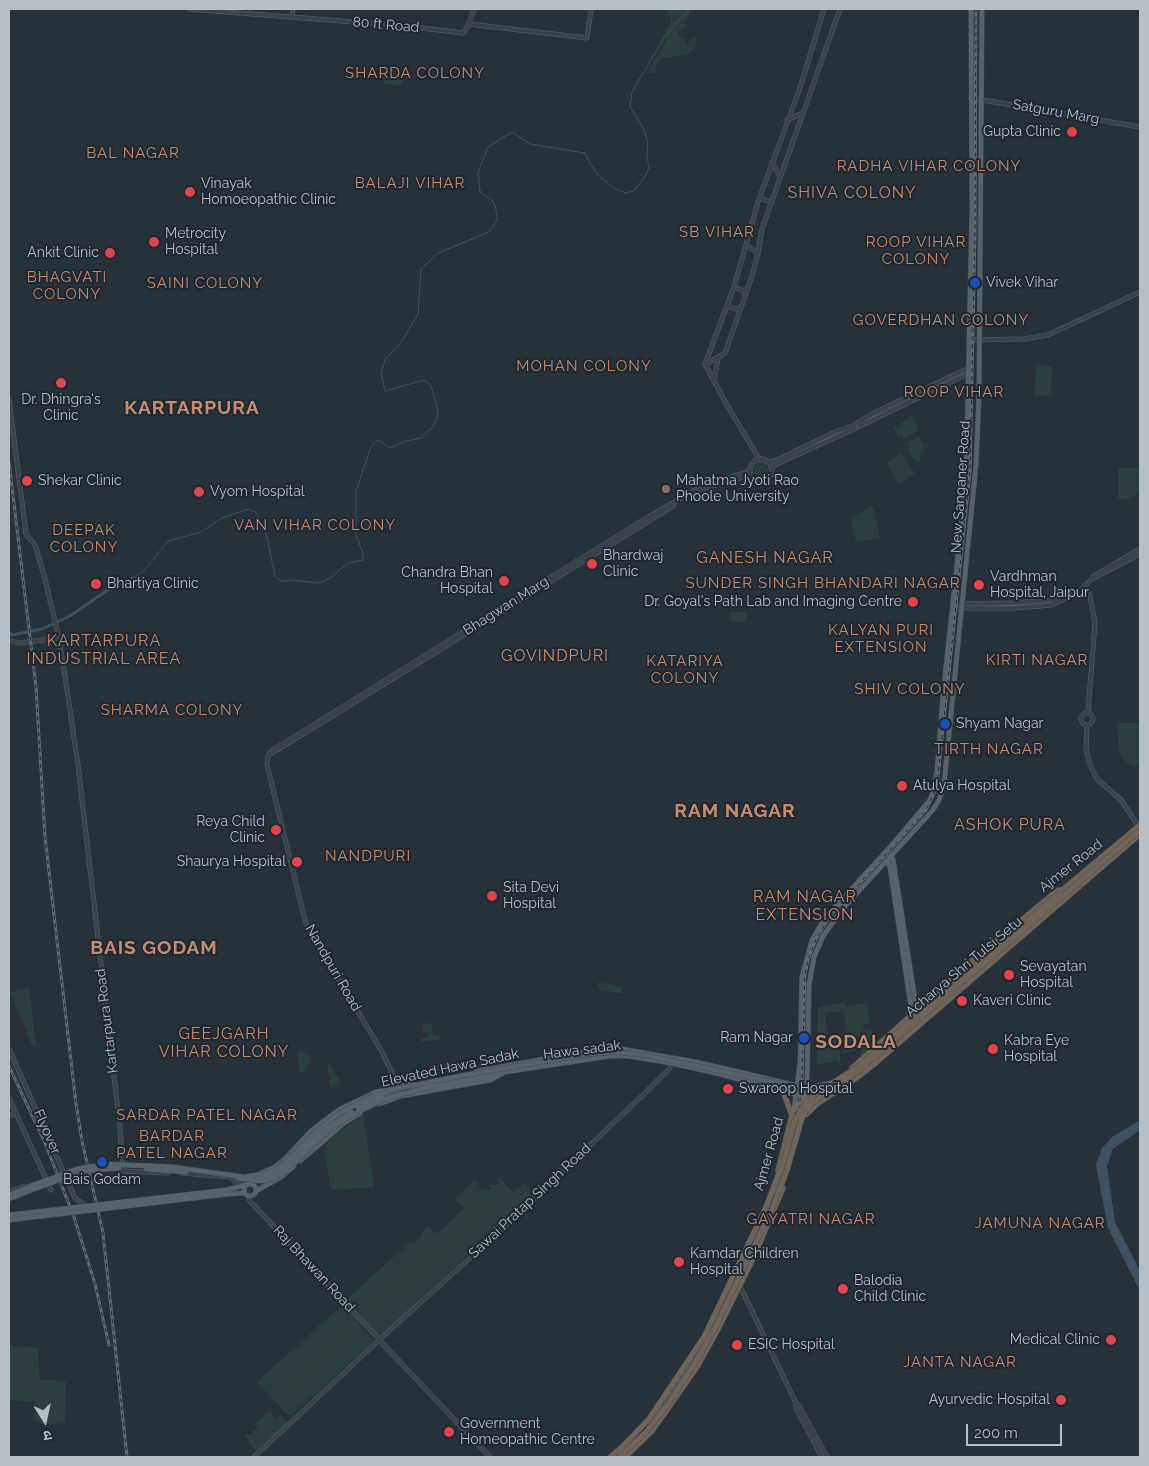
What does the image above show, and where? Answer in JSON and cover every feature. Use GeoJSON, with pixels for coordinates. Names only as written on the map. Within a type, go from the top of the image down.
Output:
{"type":"FeatureCollection","features":[{"type":"Feature","properties":{"kind":"highway","name":"Ajmer Road"},"geometry":{"type":"LineString","coordinates":[[608,1457],[636,1432],[656,1408],[702,1337],[731,1279],[772,1187],[791,1118],[804,1097],[809,1092],[852,1068],[1025,916],[1058,890],[1061,891],[1140,828]]}},
{"type":"Feature","properties":{"kind":"highway","name":"Acharya Shri Tulsi Setu"},"geometry":{"type":"LineString","coordinates":[[619,1457],[647,1431],[663,1410],[694,1365],[715,1328],[773,1207],[787,1170],[802,1118],[811,1104],[858,1072],[1140,828]]}},
{"type":"Feature","properties":{"kind":"highway","name":"Ajmer Road"},"geometry":{"type":"LineString","coordinates":[[625,1457],[652,1431],[683,1388],[715,1334],[740,1286],[776,1207],[804,1119],[808,1112],[858,1077],[1140,834]]}},
{"type":"Feature","properties":{"kind":"highway","name":"Acharya Shri Tulsi Setu"},"geometry":{"type":"LineString","coordinates":[[608,1457],[621,1448],[649,1419],[700,1343],[732,1282],[766,1207],[784,1160],[797,1114],[807,1101],[859,1066],[1061,891]]}},
{"type":"Feature","properties":{"kind":"highway"},"geometry":{"type":"LineString","coordinates":[[783,1091],[791,1109],[791,1118]]}},
{"type":"Feature","properties":{"kind":"main road","name":"New Sanganer Road"},"geometry":{"type":"LineString","coordinates":[[794,1111],[800,1063],[802,977],[812,940],[824,919],[930,800],[936,780],[942,695],[966,481],[972,210],[971,9]]}},
{"type":"Feature","properties":{"kind":"main road","name":"New Sanganer Road"},"geometry":{"type":"LineString","coordinates":[[809,1092],[809,985],[814,957],[823,936],[831,922],[933,810],[940,800],[944,781],[976,465],[982,9]]}},
{"type":"Feature","properties":{"kind":"main road"},"geometry":{"type":"LineString","coordinates":[[936,780],[944,781]]}},
{"type":"Feature","properties":{"kind":"main road"},"geometry":{"type":"LineString","coordinates":[[884,853],[889,859],[893,859],[918,1010],[924,1019]]}},
{"type":"Feature","properties":{"kind":"main road"},"geometry":{"type":"LineString","coordinates":[[889,859],[913,1014],[919,1024]]}},
{"type":"Feature","properties":{"kind":"main road","name":"Hawa sadak"},"geometry":{"type":"LineString","coordinates":[[256,1191],[281,1177],[344,1123],[400,1091],[585,1052],[621,1049],[673,1057],[797,1085]]}},
{"type":"Feature","properties":{"kind":"main road","name":"Elevated Hawa Sadak"},"geometry":{"type":"LineString","coordinates":[[9,1195],[77,1169],[106,1164],[216,1172],[244,1177],[268,1173],[277,1169],[333,1118],[356,1104],[385,1092],[486,1071],[586,1054],[616,1052],[644,1055],[796,1087],[809,1087],[833,1082]]}},
{"type":"Feature","properties":{"kind":"main road","name":"Hawa sadak"},"geometry":{"type":"LineString","coordinates":[[228,1192],[236,1185],[247,1184],[255,1174],[273,1168],[284,1160],[312,1130],[340,1109],[370,1094],[490,1080],[505,1072],[604,1056],[628,1056],[671,1063],[783,1091],[819,1103]]}},
{"type":"Feature","properties":{"kind":"main road","name":"Elevated Hawa Sadak"},"geometry":{"type":"LineString","coordinates":[[9,1195],[85,1171],[118,1168],[215,1174],[244,1180],[268,1180],[279,1176],[327,1132],[362,1109],[404,1092],[505,1072]]}},
{"type":"Feature","properties":{"kind":"main road"},"geometry":{"type":"LineString","coordinates":[[797,1085],[809,1092],[819,1103]]}},
{"type":"Feature","properties":{"kind":"main road"},"geometry":{"type":"LineString","coordinates":[[244,1177],[260,1178],[278,1172],[342,1117],[382,1097],[400,1091]]}},
{"type":"Feature","properties":{"kind":"main road"},"geometry":{"type":"LineString","coordinates":[[296,1148],[304,1157]]}},
{"type":"Feature","properties":{"kind":"main road"},"geometry":{"type":"LineString","coordinates":[[9,1215],[228,1192],[244,1193],[249,1198],[256,1191],[254,1185],[247,1184],[243,1189],[244,1193]]}},
{"type":"Feature","properties":{"kind":"main road"},"geometry":{"type":"LineString","coordinates":[[9,1220],[228,1192]]}},
{"type":"Feature","properties":{"kind":"street","name":"80 ft Road"},"geometry":{"type":"LineString","coordinates":[[189,9],[405,26],[463,33],[469,24]]}},
{"type":"Feature","properties":{"kind":"street"},"geometry":{"type":"LineString","coordinates":[[292,17],[293,9]]}},
{"type":"Feature","properties":{"kind":"street"},"geometry":{"type":"LineString","coordinates":[[474,9],[469,24],[586,38],[591,9]]}},
{"type":"Feature","properties":{"kind":"street"},"geometry":{"type":"LineString","coordinates":[[760,460],[705,364],[734,287],[760,198],[801,85],[824,9]]}},
{"type":"Feature","properties":{"kind":"street"},"geometry":{"type":"LineString","coordinates":[[705,364],[725,353],[758,254],[762,229],[840,9]]}},
{"type":"Feature","properties":{"kind":"street","name":"Satguru Marg"},"geometry":{"type":"LineString","coordinates":[[971,98],[981,98],[1140,127]]}},
{"type":"Feature","properties":{"kind":"street"},"geometry":{"type":"LineString","coordinates":[[787,120],[803,113]]}},
{"type":"Feature","properties":{"kind":"street"},"geometry":{"type":"LineString","coordinates":[[772,162],[781,178]]}},
{"type":"Feature","properties":{"kind":"street"},"geometry":{"type":"LineString","coordinates":[[760,198],[772,203]]}},
{"type":"Feature","properties":{"kind":"street"},"geometry":{"type":"LineString","coordinates":[[751,226],[762,229]]}},
{"type":"Feature","properties":{"kind":"street"},"geometry":{"type":"LineString","coordinates":[[747,246],[758,254]]}},
{"type":"Feature","properties":{"kind":"street"},"geometry":{"type":"LineString","coordinates":[[734,287],[746,292]]}},
{"type":"Feature","properties":{"kind":"street"},"geometry":{"type":"LineString","coordinates":[[969,340],[1024,339],[1048,335],[1140,292]]}},
{"type":"Feature","properties":{"kind":"street"},"geometry":{"type":"LineString","coordinates":[[727,306],[740,310]]}},
{"type":"Feature","properties":{"kind":"street"},"geometry":{"type":"LineString","coordinates":[[714,382],[718,358]]}},
{"type":"Feature","properties":{"kind":"street"},"geometry":{"type":"LineString","coordinates":[[771,468],[969,371]]}},
{"type":"Feature","properties":{"kind":"street","name":"Kartarpura Road"},"geometry":{"type":"LineString","coordinates":[[9,399],[26,534],[35,545],[59,636],[78,765],[120,1128],[123,1171],[210,1175],[231,1178],[236,1185]]}},
{"type":"Feature","properties":{"kind":"street"},"geometry":{"type":"LineString","coordinates":[[768,462],[771,468],[769,477],[766,480],[760,481],[752,477],[750,470],[753,463],[760,460],[775,461],[837,431],[857,425]]}},
{"type":"Feature","properties":{"kind":"street","name":"Bhagwan Marg"},"geometry":{"type":"LineString","coordinates":[[268,755],[276,748],[635,525],[704,486],[750,470]]}},
{"type":"Feature","properties":{"kind":"street","name":"Bhagwan Marg"},"geometry":{"type":"LineString","coordinates":[[268,755],[703,489],[746,476],[752,477]]}},
{"type":"Feature","properties":{"kind":"street"},"geometry":{"type":"LineString","coordinates":[[953,606],[1052,600],[1059,602],[1078,592],[1094,576],[1140,549]]}},
{"type":"Feature","properties":{"kind":"street"},"geometry":{"type":"LineString","coordinates":[[1092,579],[1140,554]]}},
{"type":"Feature","properties":{"kind":"street"},"geometry":{"type":"LineString","coordinates":[[1086,585],[1095,623],[1088,707],[1088,712],[1094,718],[1092,723],[1086,726]]}},
{"type":"Feature","properties":{"kind":"street"},"geometry":{"type":"LineString","coordinates":[[9,640],[18,642],[59,636]]}},
{"type":"Feature","properties":{"kind":"street"},"geometry":{"type":"LineString","coordinates":[[1086,726],[1080,720],[1082,714],[1088,712]]}},
{"type":"Feature","properties":{"kind":"street"},"geometry":{"type":"LineString","coordinates":[[1086,726],[1086,749],[1090,765],[1097,779],[1121,800],[1140,828]]}},
{"type":"Feature","properties":{"kind":"street","name":"Nandpuri Road"},"geometry":{"type":"LineString","coordinates":[[268,755],[267,765],[306,924],[382,1052],[400,1091]]}},
{"type":"Feature","properties":{"kind":"street","name":"Flyover"},"geometry":{"type":"LineString","coordinates":[[9,1049],[75,1198]]}},
{"type":"Feature","properties":{"kind":"street","name":"Sawai Pratap Singh Road"},"geometry":{"type":"LineString","coordinates":[[254,1457],[379,1340],[496,1235],[644,1094],[670,1068],[673,1057]]}},
{"type":"Feature","properties":{"kind":"street"},"geometry":{"type":"LineString","coordinates":[[9,1098],[51,1190]]}},
{"type":"Feature","properties":{"kind":"street"},"geometry":{"type":"LineString","coordinates":[[9,1116],[16,1114]]}},
{"type":"Feature","properties":{"kind":"street"},"geometry":{"type":"LineString","coordinates":[[9,1195],[46,1178]]}},
{"type":"Feature","properties":{"kind":"street"},"geometry":{"type":"LineString","coordinates":[[72,1207],[75,1198],[86,1206]]}},
{"type":"Feature","properties":{"kind":"street","name":"Raj Bhawan Road"},"geometry":{"type":"LineString","coordinates":[[249,1198],[379,1340],[490,1457]]}},
{"type":"Feature","properties":{"kind":"street"},"geometry":{"type":"LineString","coordinates":[[731,1279],[740,1286],[796,1403],[826,1457]]}},
{"type":"Feature","properties":{"kind":"street"},"geometry":{"type":"LineString","coordinates":[[796,1403],[796,1408],[822,1457]]}},
{"type":"Feature","properties":{"kind":"green space"},"geometry":{"type":"Polygon","coordinates":[[[669,9],[688,9],[689,18],[685,22],[685,27],[678,32],[678,35],[682,39],[684,37],[687,45],[693,37],[697,40],[694,49],[687,55],[661,58],[655,68],[656,73],[653,74],[649,72],[651,65],[666,42],[666,39],[662,37],[670,23],[671,17],[666,15],[669,9]]]}},
{"type":"Feature","properties":{"kind":"green space"},"geometry":{"type":"Polygon","coordinates":[[[384,72],[403,73],[403,81],[400,85],[383,84],[384,72]]]}},
{"type":"Feature","properties":{"kind":"green space"},"geometry":{"type":"Polygon","coordinates":[[[1036,365],[1052,366],[1051,395],[1035,396],[1036,365]]]}},
{"type":"Feature","properties":{"kind":"green space"},"geometry":{"type":"Polygon","coordinates":[[[912,416],[918,425],[916,427],[918,431],[904,439],[902,435],[899,437],[893,428],[912,416]]]}},
{"type":"Feature","properties":{"kind":"green space"},"geometry":{"type":"Polygon","coordinates":[[[919,436],[923,444],[927,444],[923,447],[925,450],[919,454],[920,460],[916,463],[907,449],[910,447],[907,443],[919,436]]]}},
{"type":"Feature","properties":{"kind":"green space"},"geometry":{"type":"Polygon","coordinates":[[[901,453],[915,473],[899,484],[886,463],[901,453]]]}},
{"type":"Feature","properties":{"kind":"green space"},"geometry":{"type":"Polygon","coordinates":[[[758,463],[764,463],[768,470],[764,477],[758,477],[754,473],[754,467],[758,463]]]}},
{"type":"Feature","properties":{"kind":"green space"},"geometry":{"type":"Polygon","coordinates":[[[1118,468],[1140,468],[1140,492],[1127,500],[1118,498],[1118,468]]]}},
{"type":"Feature","properties":{"kind":"green space"},"geometry":{"type":"Polygon","coordinates":[[[872,505],[880,538],[856,542],[851,519],[872,505]]]}},
{"type":"Feature","properties":{"kind":"green space"},"geometry":{"type":"Polygon","coordinates":[[[731,612],[747,612],[747,623],[731,621],[731,612]]]}},
{"type":"Feature","properties":{"kind":"green space"},"geometry":{"type":"Polygon","coordinates":[[[1117,723],[1140,723],[1140,763],[1134,768],[1122,758],[1119,751],[1117,723]]]}},
{"type":"Feature","properties":{"kind":"green space"},"geometry":{"type":"Polygon","coordinates":[[[598,982],[622,987],[622,994],[599,990],[598,982]]]}},
{"type":"Feature","properties":{"kind":"green space"},"geometry":{"type":"Polygon","coordinates":[[[29,988],[36,1046],[33,1047],[10,992],[29,988]]]}},
{"type":"Feature","properties":{"kind":"green space"},"geometry":{"type":"Polygon","coordinates":[[[845,1003],[846,1007],[867,1003],[870,1024],[862,1025],[863,1030],[871,1029],[874,1048],[862,1059],[860,1050],[843,1053],[840,1038],[841,1035],[847,1033],[843,1011],[825,1013],[827,1031],[837,1038],[841,1062],[838,1063],[837,1060],[817,1065],[818,1007],[845,1003]]]}},
{"type":"Feature","properties":{"kind":"green space"},"geometry":{"type":"Polygon","coordinates":[[[431,1022],[433,1032],[436,1036],[439,1035],[440,1039],[421,1042],[420,1039],[428,1037],[427,1032],[423,1032],[422,1026],[431,1022]]]}},
{"type":"Feature","properties":{"kind":"green space"},"geometry":{"type":"Polygon","coordinates":[[[301,1050],[310,1056],[311,1061],[303,1072],[300,1073],[297,1053],[301,1050]]]}},
{"type":"Feature","properties":{"kind":"green space"},"geometry":{"type":"Polygon","coordinates":[[[327,1059],[341,1083],[330,1090],[327,1059]]]}},
{"type":"Feature","properties":{"kind":"green space"},"geometry":{"type":"Polygon","coordinates":[[[363,1115],[374,1187],[331,1190],[325,1153],[329,1139],[363,1115]]]}},
{"type":"Feature","properties":{"kind":"green space"},"geometry":{"type":"Polygon","coordinates":[[[499,1177],[513,1192],[524,1183],[534,1192],[386,1332],[382,1334],[377,1333],[347,1299],[410,1242],[413,1244],[422,1236],[421,1233],[428,1226],[437,1234],[464,1208],[454,1199],[475,1180],[482,1190],[490,1189],[490,1185],[500,1183],[497,1178],[499,1177]]]}},
{"type":"Feature","properties":{"kind":"green space"},"geometry":{"type":"Polygon","coordinates":[[[343,1304],[374,1341],[290,1417],[257,1382],[343,1304]]]}},
{"type":"Feature","properties":{"kind":"green space"},"geometry":{"type":"Polygon","coordinates":[[[9,1345],[38,1348],[39,1379],[66,1382],[65,1423],[43,1425],[34,1420],[36,1402],[9,1400],[9,1345]]]}},
{"type":"Feature","properties":{"kind":"green space"},"geometry":{"type":"Polygon","coordinates":[[[269,1411],[276,1419],[280,1415],[287,1423],[256,1452],[245,1435],[252,1434],[252,1431],[257,1430],[256,1423],[269,1411]]]}},
{"type":"Feature","properties":{"kind":"water"},"geometry":{"type":"Polygon","coordinates":[[[1140,1120],[1140,1130],[1113,1149],[1107,1166],[1115,1222],[1140,1271],[1140,1291],[1108,1228],[1096,1165],[1102,1148],[1112,1137],[1140,1120]]]}},
{"type":"Feature","properties":{"kind":"waterway"},"geometry":{"type":"LineString","coordinates":[[133,578],[144,571],[168,541],[201,532],[222,518],[248,509],[257,513],[267,537],[275,576],[282,582],[289,580],[319,583],[329,579],[348,563],[363,560],[363,554],[356,535],[356,491],[370,449],[376,441],[381,441],[389,448],[421,438],[433,427],[438,414],[431,386],[424,380],[385,391],[381,373],[385,360],[402,341],[418,314],[421,269],[438,253],[489,232],[497,220],[493,201],[480,192],[478,172],[488,147],[512,132],[530,144],[585,153],[590,164],[600,177],[614,188],[626,193],[634,191],[646,175],[649,167],[647,157],[648,142],[643,128],[630,107],[632,92],[664,38],[691,9]]}},
{"type":"Feature","properties":{"kind":"waterway"},"geometry":{"type":"LineString","coordinates":[[9,633],[12,635],[42,629],[70,616],[112,587],[133,578]]}},
{"type":"Feature","properties":{"kind":"railway"},"geometry":{"type":"LineString","coordinates":[[612,1457],[654,1416],[693,1359],[720,1310],[780,1178],[799,1113],[802,1080],[805,974],[816,939],[830,916],[926,810],[937,786],[970,472],[975,233],[976,9]]}},
{"type":"Feature","properties":{"kind":"railway"},"geometry":{"type":"LineString","coordinates":[[9,462],[36,687],[45,837],[76,1104],[82,1141],[103,1233],[127,1457]]}},
{"type":"Feature","properties":{"kind":"railway"},"geometry":{"type":"LineString","coordinates":[[9,1066],[45,1143],[74,1217],[95,1284],[109,1345]]}},
{"type":"Feature","properties":{"kind":"place","name":"Gupta Clinic"},"geometry":{"type":"Point","coordinates":[1072,132]}},
{"type":"Feature","properties":{"kind":"place","name":"Vinayak Homoeopathic Clinic"},"geometry":{"type":"Point","coordinates":[190,192]}},
{"type":"Feature","properties":{"kind":"place","name":"Metrocity Hospital"},"geometry":{"type":"Point","coordinates":[154,242]}},
{"type":"Feature","properties":{"kind":"place","name":"Ankit Clinic"},"geometry":{"type":"Point","coordinates":[110,253]}},
{"type":"Feature","properties":{"kind":"place","name":"Vivek Vihar"},"geometry":{"type":"Point","coordinates":[975,283]}},
{"type":"Feature","properties":{"kind":"place","name":"Dr. Dhingra's Clinic"},"geometry":{"type":"Point","coordinates":[61,383]}},
{"type":"Feature","properties":{"kind":"place","name":"Shekar Clinic"},"geometry":{"type":"Point","coordinates":[27,481]}},
{"type":"Feature","properties":{"kind":"place","name":"Mahatma Jyoti Rao Phoole University"},"geometry":{"type":"Point","coordinates":[666,489]}},
{"type":"Feature","properties":{"kind":"place","name":"Vyom Hospital"},"geometry":{"type":"Point","coordinates":[199,492]}},
{"type":"Feature","properties":{"kind":"place","name":"Bhardwaj Clinic"},"geometry":{"type":"Point","coordinates":[592,564]}},
{"type":"Feature","properties":{"kind":"place","name":"Chandra Bhan Hospital"},"geometry":{"type":"Point","coordinates":[504,581]}},
{"type":"Feature","properties":{"kind":"place","name":"Bhartiya Clinic"},"geometry":{"type":"Point","coordinates":[96,584]}},
{"type":"Feature","properties":{"kind":"place","name":"Vardhman Hospital, Jaipur"},"geometry":{"type":"Point","coordinates":[979,585]}},
{"type":"Feature","properties":{"kind":"place","name":"Dr. Goyal's Path Lab and Imaging Centre"},"geometry":{"type":"Point","coordinates":[913,602]}},
{"type":"Feature","properties":{"kind":"place","name":"Shyam Nagar"},"geometry":{"type":"Point","coordinates":[945,724]}},
{"type":"Feature","properties":{"kind":"place","name":"Atulya Hospital"},"geometry":{"type":"Point","coordinates":[902,786]}},
{"type":"Feature","properties":{"kind":"place","name":"Reya Child Clinic"},"geometry":{"type":"Point","coordinates":[276,830]}},
{"type":"Feature","properties":{"kind":"place","name":"Shaurya Hospital"},"geometry":{"type":"Point","coordinates":[297,862]}},
{"type":"Feature","properties":{"kind":"place","name":"Sita Devi Hospital"},"geometry":{"type":"Point","coordinates":[492,896]}},
{"type":"Feature","properties":{"kind":"place","name":"Sevayatan Hospital"},"geometry":{"type":"Point","coordinates":[1009,975]}},
{"type":"Feature","properties":{"kind":"place","name":"Kaveri Clinic"},"geometry":{"type":"Point","coordinates":[962,1001]}},
{"type":"Feature","properties":{"kind":"place","name":"Ram Nagar"},"geometry":{"type":"Point","coordinates":[804,1038]}},
{"type":"Feature","properties":{"kind":"place","name":"Kabra Eye Hospital"},"geometry":{"type":"Point","coordinates":[993,1049]}},
{"type":"Feature","properties":{"kind":"place","name":"Swaroop Hospital"},"geometry":{"type":"Point","coordinates":[728,1089]}},
{"type":"Feature","properties":{"kind":"place","name":"Bais Godam"},"geometry":{"type":"Point","coordinates":[102,1162]}},
{"type":"Feature","properties":{"kind":"place","name":"Kamdar Children Hospital"},"geometry":{"type":"Point","coordinates":[679,1262]}},
{"type":"Feature","properties":{"kind":"place","name":"Balodia Child Clinic"},"geometry":{"type":"Point","coordinates":[843,1289]}},
{"type":"Feature","properties":{"kind":"place","name":"Medical Clinic"},"geometry":{"type":"Point","coordinates":[1111,1340]}},
{"type":"Feature","properties":{"kind":"place","name":"ESIC Hospital"},"geometry":{"type":"Point","coordinates":[737,1345]}},
{"type":"Feature","properties":{"kind":"place","name":"Ayurvedic Hospital"},"geometry":{"type":"Point","coordinates":[1061,1400]}},
{"type":"Feature","properties":{"kind":"place","name":"Government Homeopathic Centre"},"geometry":{"type":"Point","coordinates":[449,1432]}},
{"type":"Feature","properties":{"kind":"district","name":"SHARDA COLONY"},"geometry":{"type":"Point","coordinates":[415,73]}},
{"type":"Feature","properties":{"kind":"district","name":"BAL NAGAR"},"geometry":{"type":"Point","coordinates":[133,153]}},
{"type":"Feature","properties":{"kind":"district","name":"RADHA VIHAR COLONY"},"geometry":{"type":"Point","coordinates":[929,166]}},
{"type":"Feature","properties":{"kind":"district","name":"BALAJI VIHAR"},"geometry":{"type":"Point","coordinates":[410,183]}},
{"type":"Feature","properties":{"kind":"district","name":"SHIVA COLONY"},"geometry":{"type":"Point","coordinates":[852,193]}},
{"type":"Feature","properties":{"kind":"district","name":"SB VIHAR"},"geometry":{"type":"Point","coordinates":[717,232]}},
{"type":"Feature","properties":{"kind":"district","name":"ROOP VIHAR COLONY"},"geometry":{"type":"Point","coordinates":[916,250]}},
{"type":"Feature","properties":{"kind":"district","name":"SAINI COLONY"},"geometry":{"type":"Point","coordinates":[205,283]}},
{"type":"Feature","properties":{"kind":"district","name":"BHAGVATI COLONY"},"geometry":{"type":"Point","coordinates":[67,286]}},
{"type":"Feature","properties":{"kind":"district","name":"GOVERDHAN COLONY"},"geometry":{"type":"Point","coordinates":[941,320]}},
{"type":"Feature","properties":{"kind":"district","name":"MOHAN COLONY"},"geometry":{"type":"Point","coordinates":[584,366]}},
{"type":"Feature","properties":{"kind":"district","name":"ROOP VIHAR"},"geometry":{"type":"Point","coordinates":[954,392]}},
{"type":"Feature","properties":{"kind":"district","name":"KARTARPURA"},"geometry":{"type":"Point","coordinates":[192,408]}},
{"type":"Feature","properties":{"kind":"district","name":"VAN VIHAR COLONY"},"geometry":{"type":"Point","coordinates":[315,525]}},
{"type":"Feature","properties":{"kind":"district","name":"DEEPAK COLONY"},"geometry":{"type":"Point","coordinates":[84,538]}},
{"type":"Feature","properties":{"kind":"district","name":"GANESH NAGAR"},"geometry":{"type":"Point","coordinates":[765,558]}},
{"type":"Feature","properties":{"kind":"district","name":"SUNDER SINGH BHANDARI NAGAR"},"geometry":{"type":"Point","coordinates":[823,583]}},
{"type":"Feature","properties":{"kind":"district","name":"KALYAN PURI EXTENSION"},"geometry":{"type":"Point","coordinates":[881,638]}},
{"type":"Feature","properties":{"kind":"district","name":"KARTARPURA INDUSTRIAL AREA"},"geometry":{"type":"Point","coordinates":[104,650]}},
{"type":"Feature","properties":{"kind":"district","name":"GOVINDPURI"},"geometry":{"type":"Point","coordinates":[555,656]}},
{"type":"Feature","properties":{"kind":"district","name":"KIRTI NAGAR"},"geometry":{"type":"Point","coordinates":[1037,660]}},
{"type":"Feature","properties":{"kind":"district","name":"KATARIYA COLONY"},"geometry":{"type":"Point","coordinates":[685,670]}},
{"type":"Feature","properties":{"kind":"district","name":"SHIV COLONY"},"geometry":{"type":"Point","coordinates":[910,689]}},
{"type":"Feature","properties":{"kind":"district","name":"SHARMA COLONY"},"geometry":{"type":"Point","coordinates":[172,710]}},
{"type":"Feature","properties":{"kind":"district","name":"TIRTH NAGAR"},"geometry":{"type":"Point","coordinates":[989,749]}},
{"type":"Feature","properties":{"kind":"district","name":"RAM NAGAR"},"geometry":{"type":"Point","coordinates":[735,811]}},
{"type":"Feature","properties":{"kind":"district","name":"ASHOK PURA"},"geometry":{"type":"Point","coordinates":[1010,825]}},
{"type":"Feature","properties":{"kind":"district","name":"NANDPURI"},"geometry":{"type":"Point","coordinates":[368,856]}},
{"type":"Feature","properties":{"kind":"district","name":"RAM NAGAR EXTENSION"},"geometry":{"type":"Point","coordinates":[805,906]}},
{"type":"Feature","properties":{"kind":"district","name":"BAIS GODAM"},"geometry":{"type":"Point","coordinates":[154,948]}},
{"type":"Feature","properties":{"kind":"district","name":"SODALA"},"geometry":{"type":"Point","coordinates":[856,1042]}},
{"type":"Feature","properties":{"kind":"district","name":"GEEJGARH VIHAR COLONY"},"geometry":{"type":"Point","coordinates":[224,1043]}},
{"type":"Feature","properties":{"kind":"district","name":"SARDAR PATEL NAGAR"},"geometry":{"type":"Point","coordinates":[207,1115]}},
{"type":"Feature","properties":{"kind":"district","name":"BARDAR PATEL NAGAR"},"geometry":{"type":"Point","coordinates":[172,1144]}},
{"type":"Feature","properties":{"kind":"district","name":"GAYATRI NAGAR"},"geometry":{"type":"Point","coordinates":[811,1219]}},
{"type":"Feature","properties":{"kind":"district","name":"JAMUNA NAGAR"},"geometry":{"type":"Point","coordinates":[1040,1223]}},
{"type":"Feature","properties":{"kind":"district","name":"JANTA NAGAR"},"geometry":{"type":"Point","coordinates":[960,1362]}}]}
